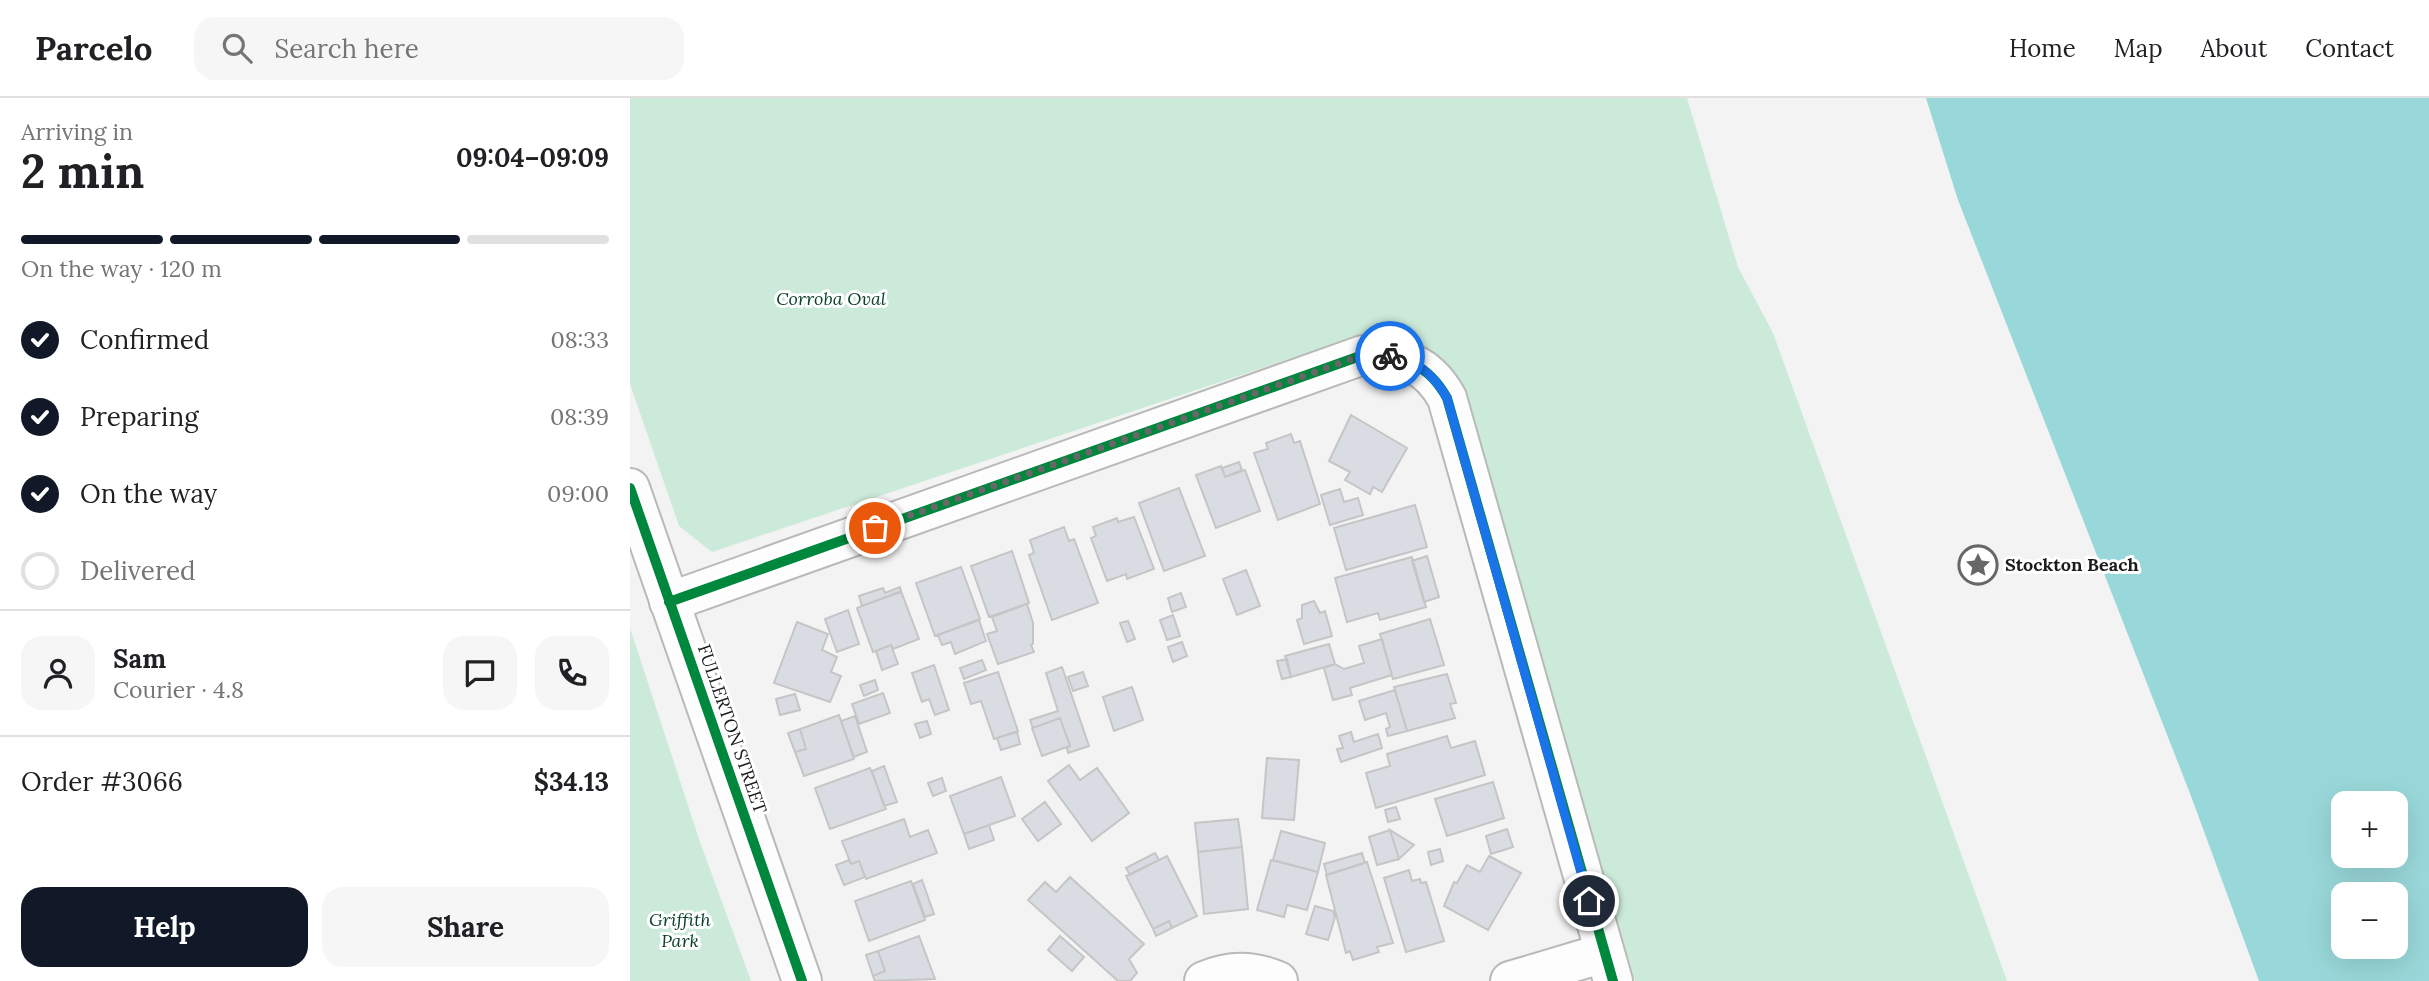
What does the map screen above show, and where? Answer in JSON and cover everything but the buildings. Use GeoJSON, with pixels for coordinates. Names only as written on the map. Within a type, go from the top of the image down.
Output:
{"type":"FeatureCollection","features":[{"type":"Feature","properties":{"kind":"street"},"geometry":{"type":"LineString","coordinates":[[669,601],[1363,355],[1396,356],[1436,379],[1447,398],[1608,967],[1510,981]]}},
{"type":"Feature","properties":{"kind":"street","name":"FULLERTON STREET"},"geometry":{"type":"LineString","coordinates":[[630,488],[802,981]]}},
{"type":"Feature","properties":{"kind":"street"},"geometry":{"type":"LineString","coordinates":[[1204,981],[1222,973],[1256,972],[1278,981]]}},
{"type":"Feature","properties":{"kind":"green space","name":"Corroba Oval"},"geometry":{"type":"Polygon","coordinates":[[[630,98],[1687,98],[1738,267],[1773,333],[2007,981],[1635,981],[1459,387],[1394,333],[1340,342],[712,552],[679,526],[630,384],[630,98]]]}},
{"type":"Feature","properties":{"kind":"green space","name":"Griffith Park"},"geometry":{"type":"Polygon","coordinates":[[[630,628],[700,842],[751,981],[630,981],[630,628]]]}},
{"type":"Feature","properties":{"kind":"water"},"geometry":{"type":"Polygon","coordinates":[[[1926,98],[2429,98],[2429,981],[2259,981],[2191,796],[1958,200],[1926,98]]]}},
{"type":"Feature","properties":{"kind":"cycle path"},"geometry":{"type":"LineString","coordinates":[[669,602],[1363,355],[1402,360],[1412,364],[1431,376],[1447,398],[1613,981]]}},
{"type":"Feature","properties":{"kind":"cycle path"},"geometry":{"type":"LineString","coordinates":[[630,488],[802,981]]}},
{"type":"Feature","properties":{"kind":"way so far"},"geometry":{"type":"LineString","coordinates":[[875,528],[1363,355],[1390,356]]}},
{"type":"Feature","properties":{"kind":"place","name":"Stockton Beach"},"geometry":{"type":"Point","coordinates":[1978,565]}},
{"type":"Feature","properties":{"kind":"route"},"geometry":{"type":"LineString","coordinates":[[1390,356],[1396,356],[1419,367],[1436,379],[1447,398],[1589,901]]}}]}
